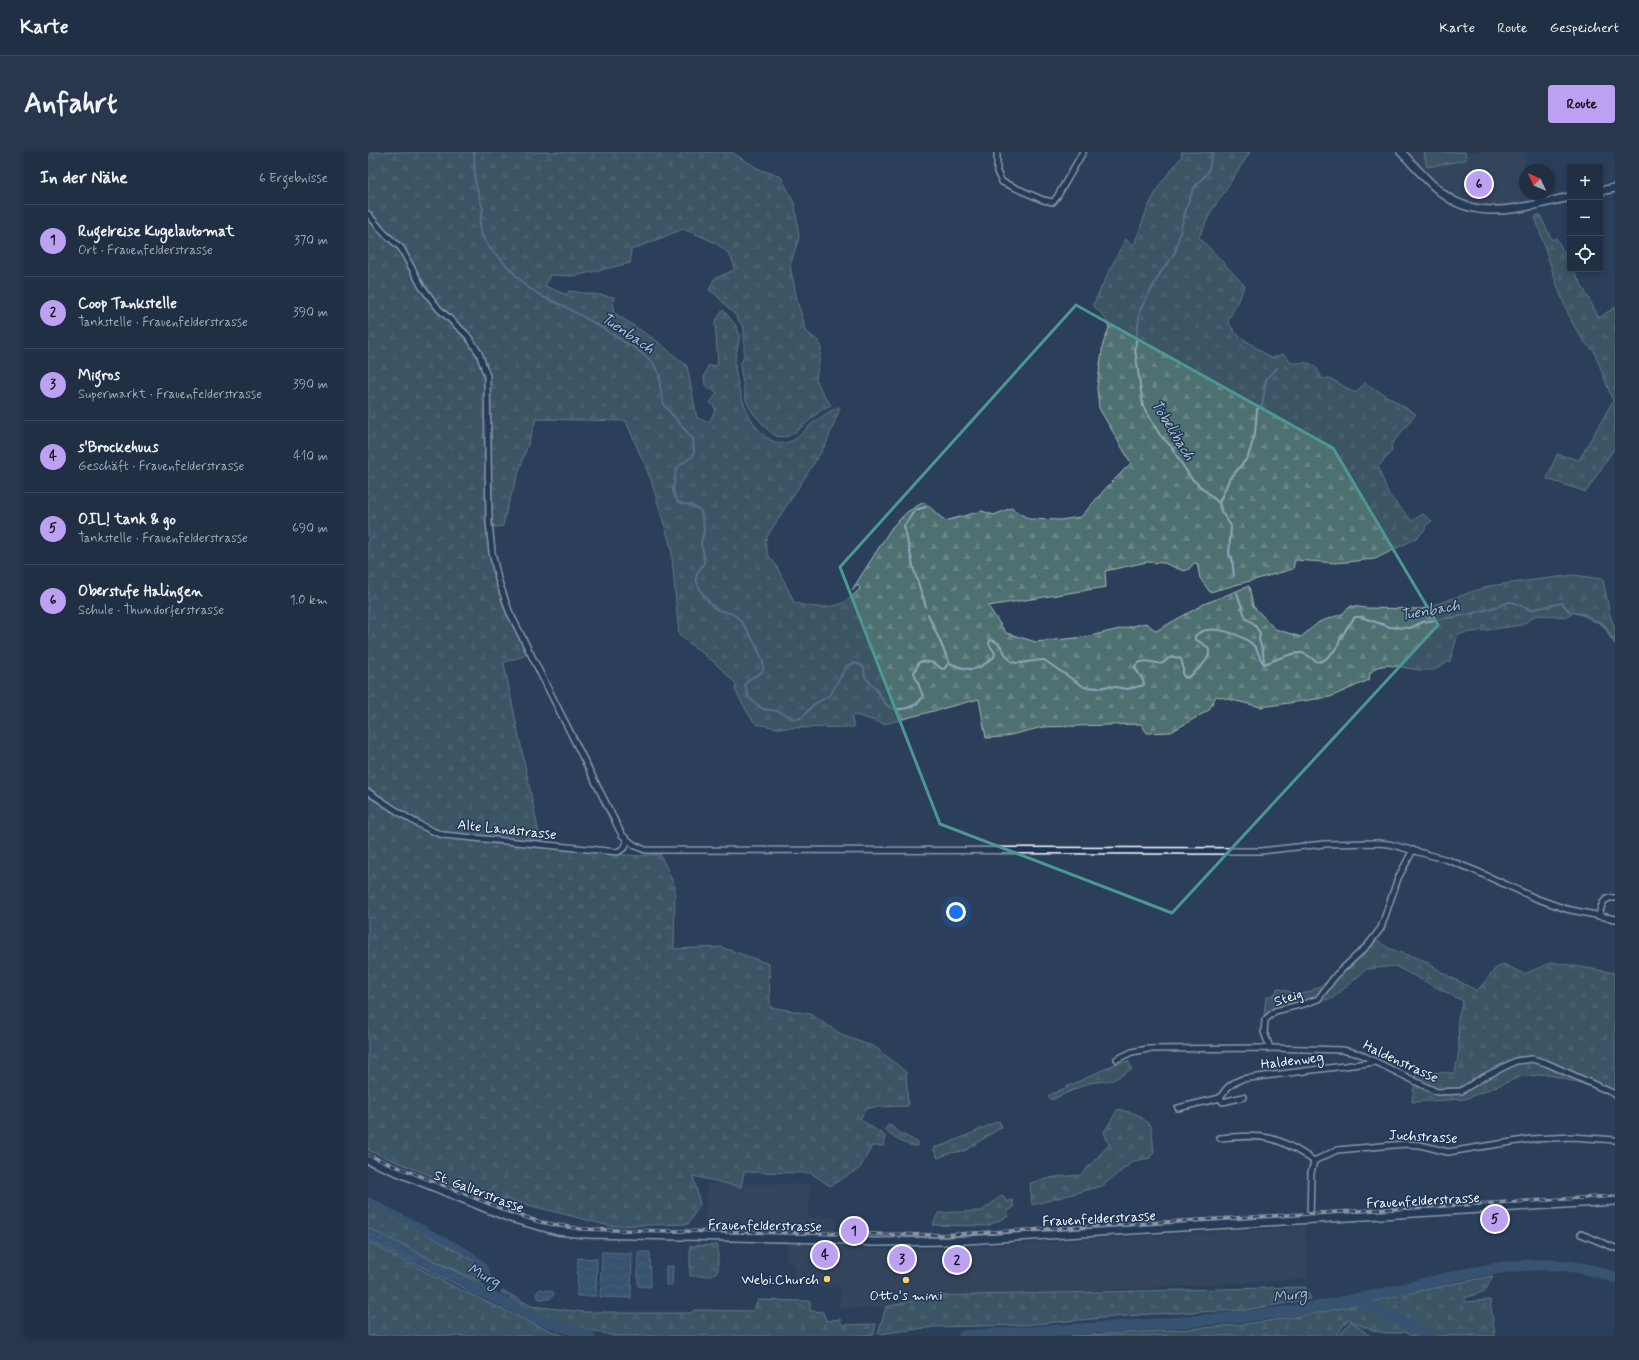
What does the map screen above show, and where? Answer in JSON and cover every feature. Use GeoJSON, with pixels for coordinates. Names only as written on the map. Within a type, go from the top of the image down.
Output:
{"type":"FeatureCollection","features":[{"type":"Feature","properties":{"kind":"main road"},"geometry":{"type":"LineString","coordinates":[[1401,152],[1440,190],[1458,203],[1481,210],[1502,210],[1567,197]]}},
{"type":"Feature","properties":{"kind":"main road"},"geometry":{"type":"LineString","coordinates":[[1603,190],[1615,188]]}},
{"type":"Feature","properties":{"kind":"main road","name":"St. Gallerstrasse"},"geometry":{"type":"LineString","coordinates":[[368,1160],[510,1218],[538,1227],[568,1233],[585,1234]]}},
{"type":"Feature","properties":{"kind":"main road","name":"Frauenfelderstrasse"},"geometry":{"type":"LineString","coordinates":[[585,1234],[809,1239],[872,1242],[936,1241],[1615,1201]]}},
{"type":"Feature","properties":{"kind":"street"},"geometry":{"type":"LineString","coordinates":[[997,152],[997,172],[1002,182],[1043,200],[1053,202],[1083,152]]}},
{"type":"Feature","properties":{"kind":"street"},"geometry":{"type":"LineString","coordinates":[[368,214],[384,233],[401,248],[422,287],[439,309],[467,335],[479,353],[487,376],[489,523],[492,552],[498,579],[509,611],[578,749],[622,835],[634,845],[645,850],[1246,851],[1324,844],[1378,843],[1412,850],[1448,860],[1535,898],[1566,909],[1615,919]]}},
{"type":"Feature","properties":{"kind":"street","name":"Alte Landstrasse"},"geometry":{"type":"LineString","coordinates":[[368,792],[421,825],[443,835],[618,852],[625,847],[627,840]]}},
{"type":"Feature","properties":{"kind":"street","name":"Steig"},"geometry":{"type":"LineString","coordinates":[[1270,1048],[1264,1032],[1265,1020],[1275,1011],[1318,999],[1336,975],[1368,946],[1381,928],[1398,878],[1412,850]]}},
{"type":"Feature","properties":{"kind":"street"},"geometry":{"type":"LineString","coordinates":[[1599,916],[1600,906],[1604,900],[1610,897],[1615,898]]}},
{"type":"Feature","properties":{"kind":"street","name":"Haldenstrasse"},"geometry":{"type":"LineString","coordinates":[[1117,1059],[1132,1052],[1148,1049],[1270,1048],[1342,1050],[1360,1054],[1411,1081],[1437,1092],[1461,1091],[1482,1078],[1516,1061],[1532,1059],[1546,1063],[1615,1094]]}},
{"type":"Feature","properties":{"kind":"street","name":"Haldenweg"},"geometry":{"type":"LineString","coordinates":[[1220,1098],[1225,1089],[1231,1083],[1242,1079],[1377,1062]]}},
{"type":"Feature","properties":{"kind":"street"},"geometry":{"type":"LineString","coordinates":[[1178,1108],[1220,1098],[1223,1102],[1243,1097]]}},
{"type":"Feature","properties":{"kind":"street"},"geometry":{"type":"LineString","coordinates":[[1220,1138],[1260,1136],[1278,1140],[1296,1148],[1314,1161],[1311,1173],[1310,1220]]}},
{"type":"Feature","properties":{"kind":"street","name":"Juchstrasse"},"geometry":{"type":"LineString","coordinates":[[1314,1161],[1337,1150],[1398,1144],[1420,1145],[1448,1152],[1531,1140],[1573,1137],[1615,1140]]}},
{"type":"Feature","properties":{"kind":"street"},"geometry":{"type":"LineString","coordinates":[[1581,1234],[1615,1248]]}},
{"type":"Feature","properties":{"kind":"highlighted area"},"geometry":{"type":"Polygon","coordinates":[[[1076,305],[1333,448],[1438,625],[1172,913],[940,824],[840,567],[1076,305]]]}},
{"type":"Feature","properties":{"kind":"shaded area"},"geometry":{"type":"Polygon","coordinates":[[[1401,152],[1524,152],[1525,164],[1519,164],[1519,200],[1533,200],[1534,204],[1502,210],[1458,203],[1401,152]]]}},
{"type":"Feature","properties":{"kind":"shaded area"},"geometry":{"type":"Polygon","coordinates":[[[368,1152],[520,1214],[542,1220],[605,1228],[704,1230],[707,1184],[810,1184],[808,1217],[835,1218],[835,1231],[848,1231],[849,1229],[852,1229],[852,1231],[875,1231],[876,1233],[960,1232],[1615,1195],[1615,1198],[990,1235],[872,1238],[835,1236],[835,1246],[863,1249],[938,1249],[1305,1227],[1308,1279],[1033,1294],[935,1296],[886,1307],[839,1309],[841,1287],[793,1285],[795,1266],[786,1259],[787,1236],[561,1229],[504,1212],[368,1157],[368,1152]]]}},
{"type":"Feature","properties":{"kind":"green space"},"geometry":{"type":"Polygon","coordinates":[[[368,152],[731,152],[759,169],[781,177],[795,205],[799,237],[790,266],[798,304],[807,332],[819,342],[821,350],[816,379],[823,394],[831,405],[819,412],[797,431],[786,437],[776,436],[767,429],[753,413],[746,401],[740,365],[744,356],[744,328],[736,316],[715,294],[709,290],[714,279],[734,270],[733,262],[729,255],[716,244],[683,229],[631,250],[630,263],[575,276],[551,275],[545,286],[567,295],[569,291],[614,297],[613,312],[658,342],[687,366],[697,418],[709,422],[716,409],[710,403],[717,393],[705,385],[704,377],[708,366],[718,365],[715,322],[723,310],[735,325],[739,333],[735,360],[738,386],[743,401],[749,416],[757,428],[767,438],[779,443],[792,441],[821,417],[838,407],[840,408],[826,444],[765,542],[768,555],[776,565],[794,602],[805,606],[818,607],[843,603],[860,589],[858,585],[852,590],[892,527],[907,512],[924,502],[945,521],[982,511],[994,515],[1011,508],[1029,519],[1060,520],[1081,517],[1106,488],[1131,463],[1099,408],[1097,387],[1103,344],[1109,328],[1106,319],[1093,305],[1125,239],[1134,245],[1148,207],[1159,186],[1182,156],[1181,152],[1250,152],[1211,212],[1199,237],[1245,286],[1228,321],[1235,333],[1271,358],[1283,354],[1292,363],[1311,364],[1320,373],[1322,379],[1330,378],[1355,393],[1365,383],[1416,414],[1391,445],[1392,451],[1378,467],[1389,495],[1412,521],[1423,514],[1432,521],[1426,525],[1425,530],[1415,539],[1375,559],[1336,563],[1295,560],[1293,569],[1210,592],[1200,578],[1197,563],[1194,563],[1189,569],[1184,571],[1164,563],[1147,562],[1105,571],[1106,587],[988,606],[1006,633],[1036,642],[1085,637],[1146,623],[1156,631],[1204,604],[1249,586],[1253,606],[1275,629],[1301,637],[1319,622],[1342,614],[1351,606],[1366,608],[1422,609],[1489,586],[1573,575],[1603,579],[1610,616],[1615,628],[1615,644],[1602,625],[1595,620],[1574,612],[1568,617],[1536,615],[1522,625],[1458,634],[1450,661],[1434,670],[1420,670],[1387,665],[1377,667],[1370,673],[1369,680],[1330,697],[1261,707],[1216,696],[1209,710],[1171,732],[1147,733],[1141,724],[1043,727],[1002,737],[986,738],[979,699],[884,724],[856,715],[851,716],[854,727],[777,728],[756,724],[749,715],[735,690],[736,684],[715,663],[679,635],[671,547],[651,480],[626,421],[536,419],[507,508],[503,526],[488,528],[492,565],[498,589],[511,623],[527,655],[505,662],[504,664],[542,848],[640,856],[660,854],[675,887],[674,949],[721,947],[769,964],[770,1007],[810,1014],[844,1036],[875,1047],[906,1072],[908,1106],[874,1107],[866,1109],[860,1119],[885,1136],[883,1146],[872,1146],[860,1168],[830,1186],[811,1173],[744,1172],[741,1187],[693,1176],[700,1204],[688,1224],[610,1226],[458,1187],[368,1150],[368,152]]]}},
{"type":"Feature","properties":{"kind":"green space"},"geometry":{"type":"Polygon","coordinates":[[[1424,152],[1465,152],[1466,160],[1427,167],[1424,152]]]}},
{"type":"Feature","properties":{"kind":"green space"},"geometry":{"type":"Polygon","coordinates":[[[1540,215],[1552,240],[1556,238],[1567,258],[1567,272],[1575,272],[1599,318],[1615,307],[1615,447],[1586,492],[1547,479],[1557,454],[1579,460],[1613,401],[1594,351],[1584,341],[1566,309],[1535,217],[1540,215]]]}},
{"type":"Feature","properties":{"kind":"green space"},"geometry":{"type":"Polygon","coordinates":[[[1375,939],[1388,948],[1423,960],[1477,991],[1496,968],[1503,964],[1524,974],[1552,962],[1615,973],[1615,1094],[1546,1074],[1520,1077],[1465,1099],[1412,1102],[1416,1072],[1455,1073],[1459,1051],[1458,1019],[1463,1001],[1395,966],[1367,969],[1333,998],[1320,1001],[1309,1001],[1275,1009],[1264,1016],[1266,998],[1276,993],[1277,988],[1299,994],[1309,992],[1331,980],[1336,979],[1375,939]]]}},
{"type":"Feature","properties":{"kind":"green space"},"geometry":{"type":"Polygon","coordinates":[[[1128,1061],[1132,1069],[1113,1080],[1089,1083],[1051,1100],[1048,1096],[1115,1064],[1128,1061]]]}},
{"type":"Feature","properties":{"kind":"green space"},"geometry":{"type":"Polygon","coordinates":[[[1118,1109],[1139,1115],[1151,1126],[1154,1151],[1150,1158],[1134,1161],[1102,1186],[1032,1205],[1030,1183],[1055,1177],[1081,1175],[1109,1145],[1104,1132],[1118,1109]]]}},
{"type":"Feature","properties":{"kind":"green space"},"geometry":{"type":"Polygon","coordinates":[[[999,1121],[1002,1127],[964,1151],[951,1153],[938,1158],[933,1148],[947,1144],[999,1121]]]}},
{"type":"Feature","properties":{"kind":"green space"},"geometry":{"type":"Polygon","coordinates":[[[889,1124],[900,1133],[917,1142],[917,1146],[904,1143],[892,1136],[885,1130],[889,1124]]]}},
{"type":"Feature","properties":{"kind":"green space"},"geometry":{"type":"Polygon","coordinates":[[[1002,1195],[1007,1202],[1012,1200],[1014,1207],[1008,1211],[1009,1216],[987,1226],[933,1225],[938,1213],[982,1211],[1002,1195]]]}},
{"type":"Feature","properties":{"kind":"green space"},"geometry":{"type":"Polygon","coordinates":[[[368,1201],[476,1262],[483,1268],[485,1275],[481,1282],[392,1241],[368,1228],[368,1201]]]}},
{"type":"Feature","properties":{"kind":"green space"},"geometry":{"type":"Polygon","coordinates":[[[368,1242],[457,1288],[534,1324],[565,1336],[368,1336],[368,1242]]]}},
{"type":"Feature","properties":{"kind":"green space"},"geometry":{"type":"Polygon","coordinates":[[[718,1245],[718,1271],[711,1276],[690,1276],[690,1246],[718,1245]]]}},
{"type":"Feature","properties":{"kind":"green space"},"geometry":{"type":"Polygon","coordinates":[[[1493,1276],[1485,1291],[1465,1298],[1464,1302],[1490,1300],[1495,1336],[1410,1336],[1405,1332],[1390,1333],[1375,1331],[1348,1319],[1336,1336],[1268,1336],[1264,1334],[1257,1336],[1071,1336],[1190,1329],[1290,1318],[1493,1276]]]}},
{"type":"Feature","properties":{"kind":"green space"},"geometry":{"type":"Polygon","coordinates":[[[1305,1287],[1311,1299],[1246,1310],[1150,1314],[1022,1325],[934,1327],[878,1334],[886,1307],[935,1296],[1305,1287]]]}},
{"type":"Feature","properties":{"kind":"green space"},"geometry":{"type":"Polygon","coordinates":[[[502,1290],[531,1306],[584,1312],[691,1313],[694,1310],[753,1311],[758,1300],[810,1301],[810,1311],[823,1312],[826,1321],[840,1319],[842,1325],[876,1324],[874,1334],[853,1336],[614,1336],[556,1321],[529,1309],[501,1292],[502,1290]]]}},
{"type":"Feature","properties":{"kind":"green space"},"geometry":{"type":"Polygon","coordinates":[[[1351,1321],[1370,1336],[1339,1336],[1351,1321]]]}},
{"type":"Feature","properties":{"kind":"water"},"geometry":{"type":"Polygon","coordinates":[[[368,1228],[485,1286],[479,1296],[368,1240],[368,1228]]]}},
{"type":"Feature","properties":{"kind":"water"},"geometry":{"type":"Polygon","coordinates":[[[602,1252],[632,1253],[631,1298],[600,1297],[602,1252]]]}},
{"type":"Feature","properties":{"kind":"water"},"geometry":{"type":"Polygon","coordinates":[[[638,1252],[650,1252],[651,1287],[638,1286],[638,1252]]]}},
{"type":"Feature","properties":{"kind":"water"},"geometry":{"type":"Polygon","coordinates":[[[578,1258],[597,1259],[596,1296],[577,1296],[578,1258]]]}},
{"type":"Feature","properties":{"kind":"water"},"geometry":{"type":"Polygon","coordinates":[[[666,1266],[673,1266],[672,1285],[666,1285],[666,1266]]]}},
{"type":"Feature","properties":{"kind":"water"},"geometry":{"type":"Polygon","coordinates":[[[540,1289],[553,1292],[554,1295],[549,1299],[539,1299],[536,1294],[540,1289]]]}},
{"type":"Feature","properties":{"kind":"waterway","name":"Tuenbach"},"geometry":{"type":"LineString","coordinates":[[474,152],[475,182],[483,209],[480,222],[481,234],[488,246],[526,286],[545,298],[562,305],[596,324],[639,351],[653,363],[660,376],[660,387],[664,405],[693,439],[693,456],[680,465],[676,470],[673,490],[678,502],[691,505],[701,511],[704,532],[701,544],[704,560],[696,579],[701,591],[710,604],[716,609],[736,616],[754,642],[762,658],[763,670],[759,674],[749,679],[745,685],[749,698],[763,709],[778,711],[794,719],[802,718],[813,705],[830,695],[845,669],[849,665],[855,663],[864,668],[865,677],[887,705],[896,709],[907,708],[917,704],[923,696],[914,673],[919,662],[932,662],[942,669],[944,669],[949,663],[968,669],[978,668],[994,657],[995,653],[989,644],[990,640],[998,643],[1012,662],[1019,663],[1044,660],[1084,687],[1100,688],[1108,686],[1128,689],[1144,685],[1144,682],[1135,666],[1144,661],[1161,664],[1172,657],[1181,659],[1183,676],[1187,678],[1190,676],[1206,661],[1209,652],[1207,647],[1195,639],[1195,636],[1208,630],[1226,631],[1250,642],[1255,647],[1264,664],[1296,653],[1305,654],[1318,662],[1327,658],[1335,649],[1344,632],[1355,617],[1361,617],[1390,627],[1410,628],[1423,622],[1467,615],[1509,602],[1513,602],[1530,610],[1562,603],[1569,611],[1584,614],[1594,621],[1601,622],[1615,641]]}},
{"type":"Feature","properties":{"kind":"waterway","name":"Töbelibach"},"geometry":{"type":"LineString","coordinates":[[1213,152],[1208,172],[1194,188],[1187,205],[1175,253],[1161,272],[1140,310],[1135,349],[1143,406],[1160,435],[1171,446],[1191,478],[1219,503],[1221,511],[1231,526],[1229,555],[1232,558],[1234,576]]}},
{"type":"Feature","properties":{"kind":"waterway"},"geometry":{"type":"LineString","coordinates":[[1219,503],[1229,480],[1248,457],[1255,434],[1257,409],[1262,405],[1266,379],[1277,368]]}},
{"type":"Feature","properties":{"kind":"waterway"},"geometry":{"type":"LineString","coordinates":[[926,507],[915,510],[904,526],[914,570],[926,607]]}},
{"type":"Feature","properties":{"kind":"waterway","name":"Töbelibach"},"geometry":{"type":"LineString","coordinates":[[1237,593],[1246,619],[1253,623],[1260,633],[1259,640],[1263,651],[1264,664]]}},
{"type":"Feature","properties":{"kind":"waterway"},"geometry":{"type":"LineString","coordinates":[[928,614],[949,662]]}},
{"type":"Feature","properties":{"kind":"waterway"},"geometry":{"type":"LineString","coordinates":[[368,1200],[474,1257],[480,1262],[486,1271],[494,1296]]}},
{"type":"Feature","properties":{"kind":"waterway","name":"Murg"},"geometry":{"type":"LineString","coordinates":[[964,1336],[1160,1324],[1277,1313],[1338,1303],[1451,1277],[1506,1267],[1562,1265],[1589,1270],[1615,1278]]}},
{"type":"Feature","properties":{"kind":"waterway","name":"Murg"},"geometry":{"type":"LineString","coordinates":[[469,1285],[534,1317],[590,1336]]}},
{"type":"Feature","properties":{"kind":"waterway"},"geometry":{"type":"LineString","coordinates":[[1357,1299],[1430,1336]]}},
{"type":"Feature","properties":{"kind":"railway"},"geometry":{"type":"LineString","coordinates":[[368,1155],[507,1211],[540,1222],[580,1229],[940,1235],[1615,1196]]}},
{"type":"Feature","properties":{"kind":"place","name":"Oberstufe Halingen"},"geometry":{"type":"Point","coordinates":[1479,184]}},
{"type":"Feature","properties":{"kind":"place","name":"OIL! tank & go"},"geometry":{"type":"Point","coordinates":[1495,1219]}},
{"type":"Feature","properties":{"kind":"place","name":"Rugelreise Kugelautomat"},"geometry":{"type":"Point","coordinates":[854,1231]}},
{"type":"Feature","properties":{"kind":"place","name":"s'Brockehuus"},"geometry":{"type":"Point","coordinates":[825,1255]}},
{"type":"Feature","properties":{"kind":"place","name":"Migros"},"geometry":{"type":"Point","coordinates":[902,1259]}},
{"type":"Feature","properties":{"kind":"place","name":"Coop Tankstelle"},"geometry":{"type":"Point","coordinates":[957,1260]}},
{"type":"Feature","properties":{"kind":"place","name":"Webi.Church"},"geometry":{"type":"Point","coordinates":[827,1279]}},
{"type":"Feature","properties":{"kind":"place","name":"Otto's mini"},"geometry":{"type":"Point","coordinates":[906,1280]}}]}
